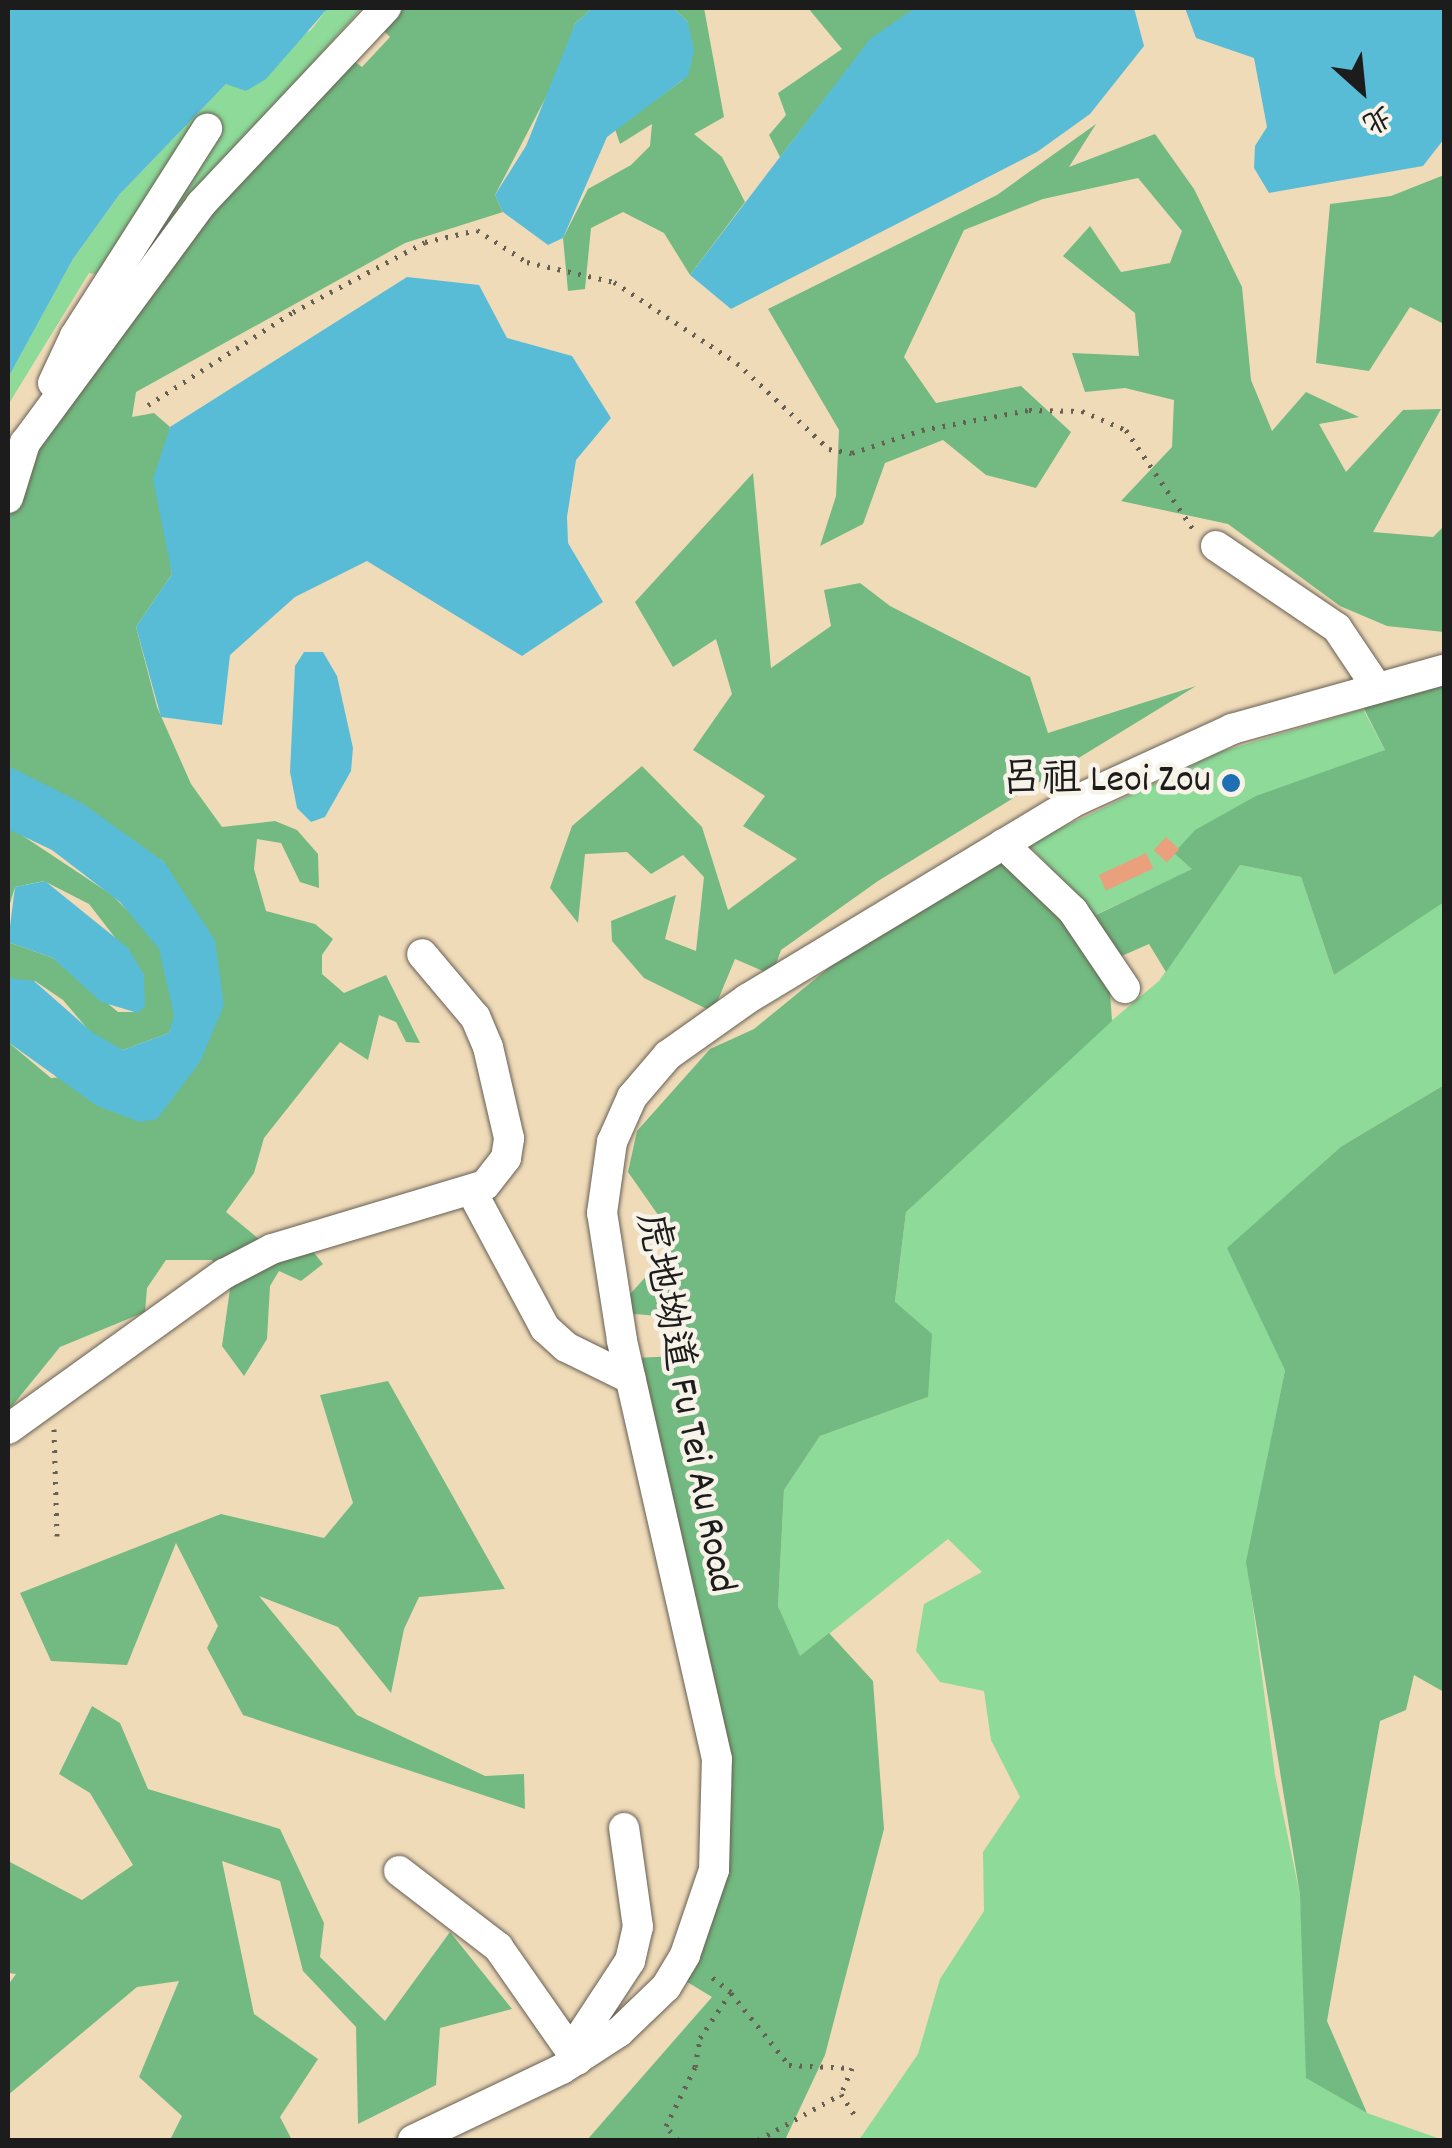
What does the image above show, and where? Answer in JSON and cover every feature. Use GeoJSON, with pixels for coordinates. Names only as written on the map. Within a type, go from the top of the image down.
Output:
{"type":"FeatureCollection","features":[{"type":"Feature","properties":{"kind":"street"},"geometry":{"type":"LineString","coordinates":[[28,439],[201,204],[386,8]]}},
{"type":"Feature","properties":{"kind":"street"},"geometry":{"type":"LineString","coordinates":[[8,498],[28,439],[75,336],[207,129]]}},
{"type":"Feature","properties":{"kind":"street"},"geometry":{"type":"LineString","coordinates":[[1216,546],[1337,628],[1376,686]]}},
{"type":"Feature","properties":{"kind":"street","name":"虎地坳道 Fu Tei Au Road"},"geometry":{"type":"LineString","coordinates":[[413,2140],[576,2060],[649,2004],[686,1955],[714,1870],[719,1772],[631,1380],[602,1213],[612,1142],[632,1096],[668,1054],[716,1020],[1002,844],[1187,748],[1376,686],[1444,670]]}},
{"type":"Feature","properties":{"kind":"street"},"geometry":{"type":"LineString","coordinates":[[1002,844],[1073,911],[1124,988]]}},
{"type":"Feature","properties":{"kind":"street"},"geometry":{"type":"LineString","coordinates":[[8,1429],[224,1274],[272,1249],[485,1185],[506,1158],[509,1138],[475,1016],[422,954]]}},
{"type":"Feature","properties":{"kind":"street"},"geometry":{"type":"LineString","coordinates":[[471,1190],[544,1328],[566,1348],[631,1380]]}},
{"type":"Feature","properties":{"kind":"street"},"geometry":{"type":"LineString","coordinates":[[576,2060],[580,2036],[630,1961],[638,1927],[624,1828]]}},
{"type":"Feature","properties":{"kind":"street"},"geometry":{"type":"LineString","coordinates":[[399,1871],[498,1947],[576,2060]]}},
{"type":"Feature","properties":{"kind":"path"},"geometry":{"type":"LineString","coordinates":[[148,405],[293,312],[425,242],[478,230],[527,262],[614,282],[738,364],[829,449],[848,452],[1029,410],[1082,411],[1126,430],[1191,527],[1216,546]]}},
{"type":"Feature","properties":{"kind":"path"},"geometry":{"type":"LineString","coordinates":[[56,1391],[56,1536]]}},
{"type":"Feature","properties":{"kind":"path"},"geometry":{"type":"LineString","coordinates":[[686,1955],[730,1992],[789,2066],[852,2068],[841,2094],[758,2140]]}},
{"type":"Feature","properties":{"kind":"path"},"geometry":{"type":"LineString","coordinates":[[678,2140],[666,2126],[694,2067],[700,2038],[730,1992]]}},
{"type":"Feature","properties":{"kind":"path"},"geometry":{"type":"LineString","coordinates":[[841,2094],[856,2118]]}},
{"type":"Feature","properties":{"kind":"green space"},"geometry":{"type":"Polygon","coordinates":[[[328,8],[362,8],[120,277],[89,273],[8,405],[8,378],[73,259],[119,195],[227,83],[311,30],[328,8]]]}},
{"type":"Feature","properties":{"kind":"green space"},"geometry":{"type":"Polygon","coordinates":[[[400,8],[592,8],[575,24],[559,72],[495,195],[503,212],[405,243],[136,392],[132,417],[154,413],[170,427],[159,480],[172,574],[136,627],[157,707],[191,784],[222,827],[275,821],[297,830],[318,854],[319,888],[300,882],[281,843],[257,839],[254,869],[266,911],[315,924],[333,939],[322,955],[322,974],[344,993],[386,975],[420,1043],[406,1042],[396,1022],[379,1015],[368,1060],[340,1042],[264,1138],[254,1173],[226,1212],[259,1239],[310,1248],[323,1264],[301,1281],[279,1271],[270,1286],[267,1339],[244,1376],[222,1346],[230,1289],[212,1260],[166,1260],[147,1288],[145,1312],[60,1347],[8,1411],[8,1042],[51,1078],[197,1066],[164,862],[8,766],[8,498],[25,443],[186,224],[354,61],[362,67],[390,37],[383,30],[400,8]]]}},
{"type":"Feature","properties":{"kind":"green space"},"geometry":{"type":"Polygon","coordinates":[[[673,8],[704,8],[724,117],[694,134],[722,157],[745,202],[690,275],[664,233],[623,212],[591,228],[585,289],[568,291],[563,238],[588,189],[631,165],[650,146],[652,124],[620,144],[615,129],[683,80],[688,22],[673,8]]]}},
{"type":"Feature","properties":{"kind":"green space"},"geometry":{"type":"Polygon","coordinates":[[[808,8],[937,8],[865,47],[780,157],[769,135],[786,115],[778,93],[842,49],[808,8]]]}},
{"type":"Feature","properties":{"kind":"green space"},"geometry":{"type":"Polygon","coordinates":[[[1096,124],[1069,167],[1155,134],[1194,189],[1242,287],[1251,380],[1272,431],[1306,392],[1359,417],[1319,424],[1346,472],[1403,410],[1441,409],[1373,532],[1433,537],[1444,526],[1444,632],[1387,626],[1340,606],[1228,524],[1121,501],[1172,447],[1174,400],[1125,388],[1085,392],[1072,353],[1139,356],[1135,313],[1063,256],[1090,226],[1121,272],[1170,263],[1182,231],[1138,178],[1043,199],[964,230],[904,357],[936,403],[1021,386],[1071,432],[1036,488],[986,475],[943,440],[885,463],[863,524],[820,546],[836,496],[839,430],[768,309],[997,195],[1096,124]]]}},
{"type":"Feature","properties":{"kind":"green space"},"geometry":{"type":"Polygon","coordinates":[[[1444,175],[1444,324],[1410,307],[1369,371],[1316,363],[1330,204],[1391,196],[1444,175]]]}},
{"type":"Feature","properties":{"kind":"green space"},"geometry":{"type":"Polygon","coordinates":[[[753,473],[771,668],[831,626],[824,590],[860,583],[890,606],[1030,677],[1048,733],[1196,686],[878,881],[781,950],[772,975],[735,959],[713,1012],[644,978],[612,941],[611,921],[676,895],[665,939],[696,951],[704,877],[683,855],[651,874],[627,852],[585,854],[578,923],[550,888],[572,826],[642,766],[702,827],[728,910],[797,859],[743,826],[765,796],[693,750],[732,694],[716,639],[673,667],[635,602],[753,473]]]}},
{"type":"Feature","properties":{"kind":"green space"},"geometry":{"type":"Polygon","coordinates":[[[1444,684],[1444,902],[1334,975],[1301,877],[1240,865],[1166,972],[1149,944],[1108,962],[1112,1021],[906,1212],[895,1302],[932,1334],[928,1397],[820,1436],[784,1490],[778,1606],[800,1656],[829,1633],[873,1681],[884,1829],[825,2055],[785,2140],[587,2140],[712,1997],[674,1974],[710,1915],[732,1785],[614,1359],[697,1355],[678,1318],[614,1312],[677,1242],[628,1172],[637,1131],[710,1049],[754,1029],[858,944],[998,859],[1066,884],[1096,915],[1192,869],[1174,853],[1195,830],[1256,796],[1385,750],[1362,705],[1444,684]]]}},
{"type":"Feature","properties":{"kind":"green space"},"geometry":{"type":"Polygon","coordinates":[[[1363,709],[1385,750],[1193,869],[1095,915],[1028,844],[1220,752],[1363,709]]]}},
{"type":"Feature","properties":{"kind":"green space"},"geometry":{"type":"Polygon","coordinates":[[[8,826],[112,895],[160,943],[178,1009],[169,1033],[123,1050],[97,1040],[63,1000],[35,981],[8,982],[8,942],[53,958],[118,1012],[138,1012],[144,975],[89,904],[44,881],[15,887],[8,910],[8,826]]]}},
{"type":"Feature","properties":{"kind":"green space"},"geometry":{"type":"Polygon","coordinates":[[[1240,865],[1301,877],[1334,975],[1444,899],[1444,1085],[1342,1146],[1285,1370],[1247,1562],[1275,1775],[1300,1895],[1313,2078],[1367,2113],[1443,2140],[859,2140],[918,2054],[940,1979],[984,1911],[983,1852],[1020,1797],[991,1740],[984,1691],[940,1682],[916,1651],[924,1604],[982,1572],[948,1539],[800,1657],[778,1606],[784,1490],[820,1436],[928,1397],[895,1303],[906,1212],[1043,1078],[1159,981],[1240,865]]]}},
{"type":"Feature","properties":{"kind":"green space"},"geometry":{"type":"Polygon","coordinates":[[[1444,1085],[1444,1692],[1414,1675],[1406,1710],[1380,1721],[1327,2021],[1367,2113],[1306,2078],[1300,1895],[1246,1562],[1285,1370],[1227,1248],[1342,1146],[1444,1085]]]}},
{"type":"Feature","properties":{"kind":"green space"},"geometry":{"type":"Polygon","coordinates":[[[388,1381],[505,1589],[419,1597],[404,1629],[391,1693],[338,1627],[259,1596],[357,1715],[485,1776],[524,1774],[525,1809],[243,1715],[207,1648],[218,1626],[176,1543],[127,1665],[51,1661],[20,1593],[221,1514],[324,1538],[353,1503],[320,1395],[388,1381]]]}},
{"type":"Feature","properties":{"kind":"green space"},"geometry":{"type":"Polygon","coordinates":[[[92,1706],[120,1723],[148,1789],[280,1829],[324,1923],[320,1957],[385,2021],[450,1932],[512,2009],[440,2028],[436,2085],[358,2124],[356,2027],[303,1971],[280,1881],[222,1861],[254,2014],[318,2059],[280,2117],[292,2140],[170,2140],[182,2116],[139,2077],[179,1981],[137,1987],[8,2095],[8,1985],[16,1974],[8,1973],[8,1861],[82,1900],[133,1865],[90,1793],[59,1774],[92,1706]]]}},
{"type":"Feature","properties":{"kind":"water"},"geometry":{"type":"Polygon","coordinates":[[[8,8],[328,8],[266,79],[246,91],[226,84],[119,195],[73,259],[8,378],[8,8]]]}},
{"type":"Feature","properties":{"kind":"water"},"geometry":{"type":"Polygon","coordinates":[[[592,8],[673,8],[688,22],[694,51],[688,76],[607,137],[563,238],[548,245],[503,212],[495,195],[526,146],[575,24],[592,8]]]}},
{"type":"Feature","properties":{"kind":"water"},"geometry":{"type":"Polygon","coordinates":[[[915,8],[1134,8],[1144,46],[1090,114],[1037,152],[731,309],[690,275],[870,39],[915,8]]]}},
{"type":"Feature","properties":{"kind":"water"},"geometry":{"type":"Polygon","coordinates":[[[1185,8],[1444,9],[1444,139],[1423,166],[1269,193],[1254,168],[1255,146],[1267,127],[1254,58],[1196,38],[1185,8]]]}},
{"type":"Feature","properties":{"kind":"water"},"geometry":{"type":"Polygon","coordinates":[[[407,277],[479,285],[507,338],[572,356],[611,418],[576,460],[567,517],[568,543],[603,602],[522,656],[367,561],[295,597],[230,655],[222,725],[161,717],[136,627],[172,574],[153,479],[170,427],[407,277]]]}},
{"type":"Feature","properties":{"kind":"water"},"geometry":{"type":"Polygon","coordinates":[[[304,652],[323,652],[337,676],[353,748],[351,771],[325,817],[311,822],[297,808],[290,772],[295,666],[304,652]]]}},
{"type":"Feature","properties":{"kind":"water"},"geometry":{"type":"Polygon","coordinates":[[[8,766],[82,803],[164,862],[215,940],[224,1005],[200,1062],[157,1119],[140,1122],[97,1106],[8,1042],[8,978],[34,981],[93,1033],[123,1050],[169,1033],[174,1015],[159,949],[120,902],[52,850],[8,829],[8,766]]]}},
{"type":"Feature","properties":{"kind":"water"},"geometry":{"type":"Polygon","coordinates":[[[45,881],[128,948],[144,975],[145,1006],[138,1013],[101,1002],[53,958],[8,942],[15,887],[45,881]]]}},
{"type":"Feature","properties":{"kind":"building","name":"呂祖 Leoi Zou"},"geometry":{"type":"Polygon","coordinates":[[[1231,768],[1244,790],[1232,798],[1218,776],[1231,768]]]}},
{"type":"Feature","properties":{"kind":"building"},"geometry":{"type":"Polygon","coordinates":[[[1166,837],[1179,849],[1167,862],[1154,850],[1166,837]]]}},
{"type":"Feature","properties":{"kind":"building"},"geometry":{"type":"Polygon","coordinates":[[[1146,853],[1153,868],[1106,890],[1099,875],[1146,853]]]}},
{"type":"Feature","properties":{"kind":"place","name":"呂祖 Leoi Zou"},"geometry":{"type":"Point","coordinates":[1231,783]}}]}
